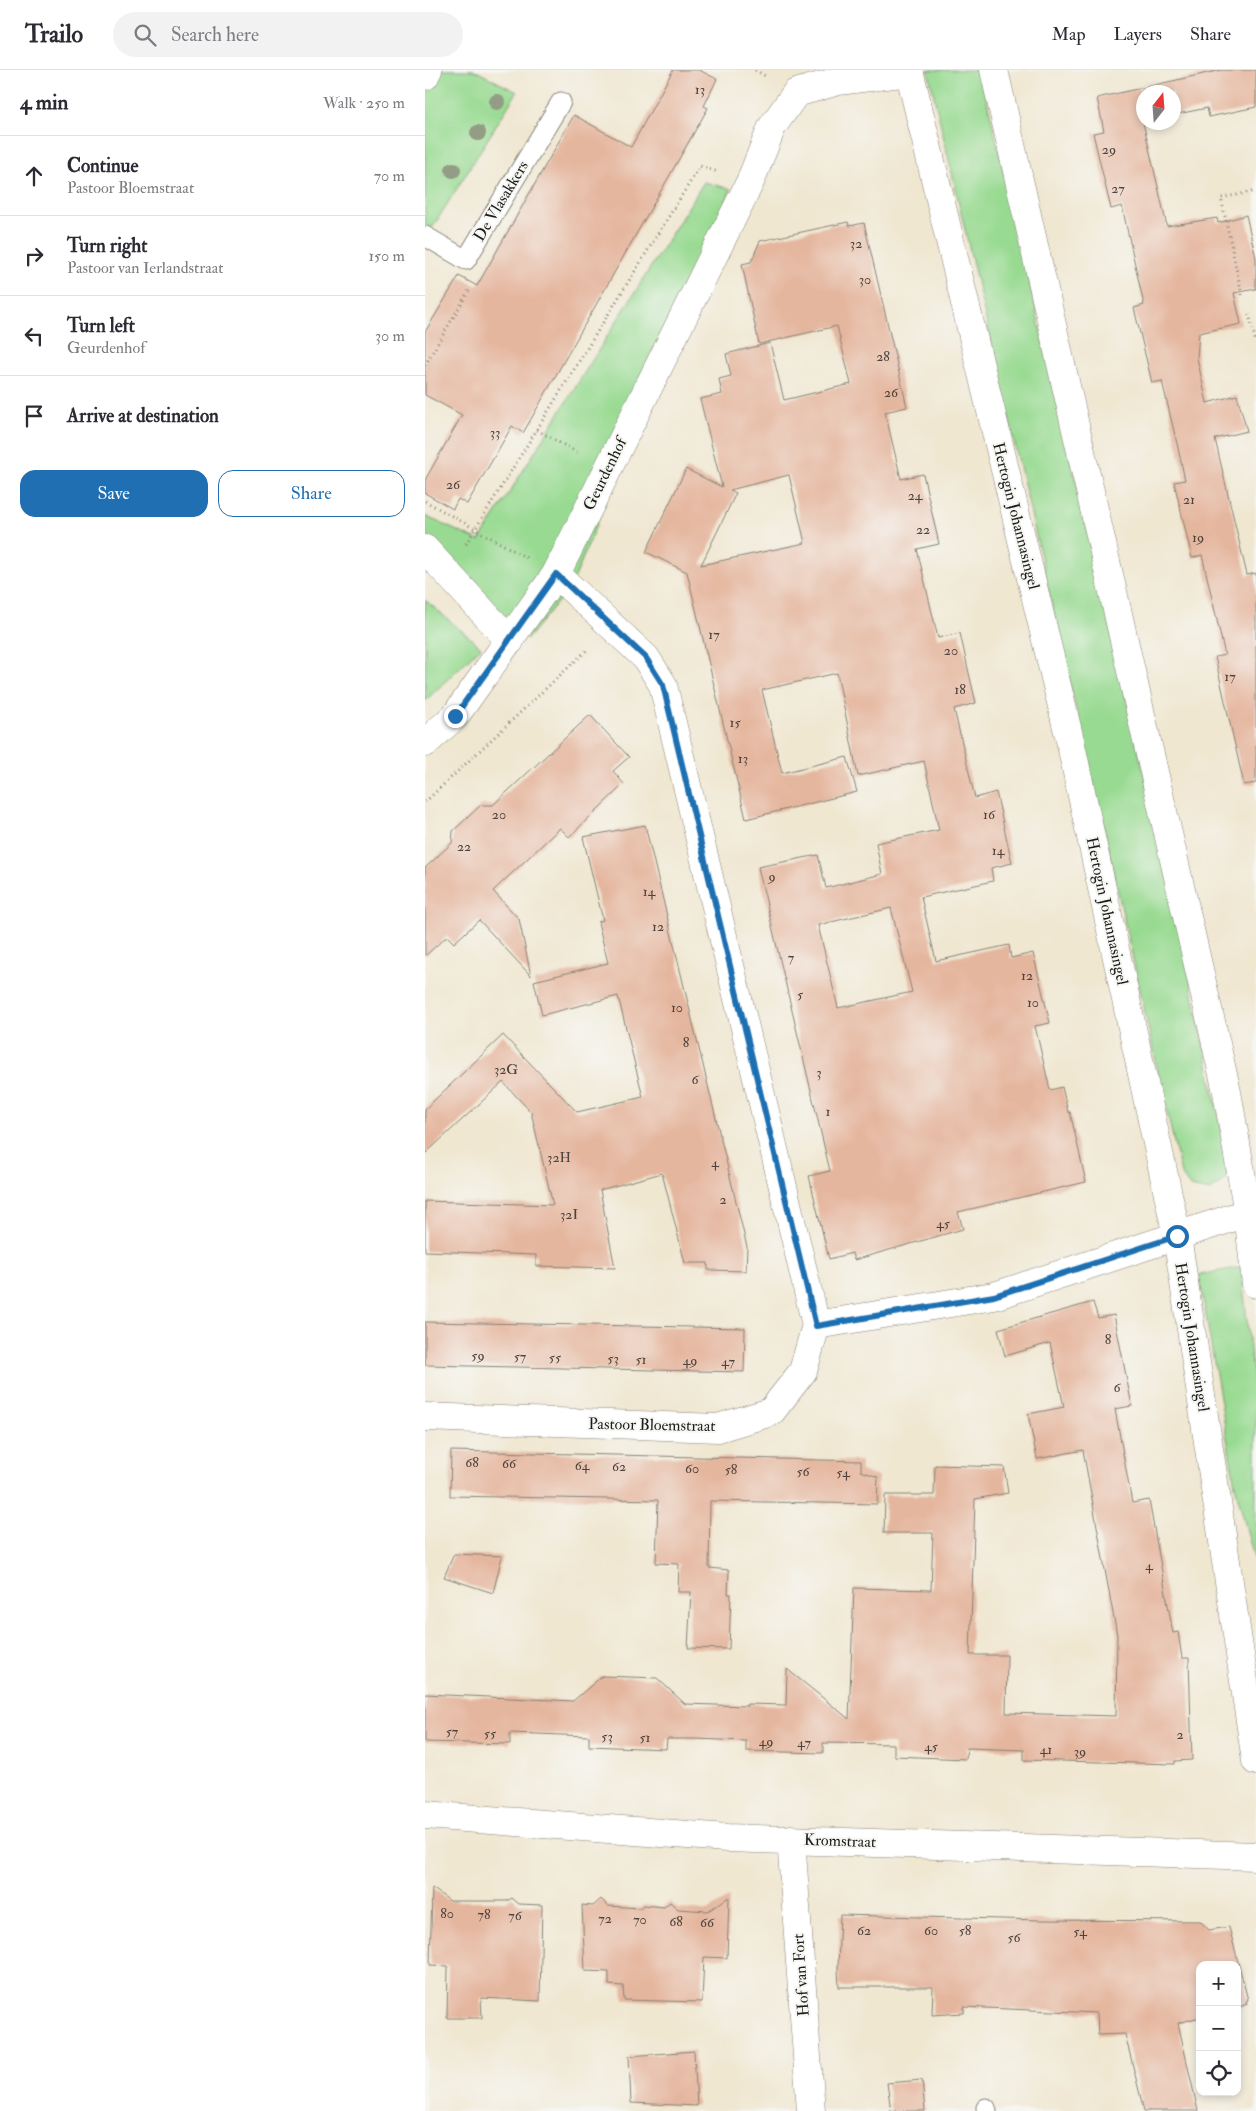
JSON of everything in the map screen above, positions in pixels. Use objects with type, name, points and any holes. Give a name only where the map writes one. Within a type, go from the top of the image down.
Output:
[{"type":"street","points":[[425,76],[428,70]]},
{"type":"street","points":[[994,70],[1227,1092],[1252,1212],[1256,1284]]},
{"type":"street","name":"Geurdenhof","points":[[425,743],[455,716],[556,574],[750,182],[772,127],[797,93],[838,81],[909,71]]},
{"type":"street","name":"Hertogin Johannasingel","points":[[909,71],[1070,740],[1177,1236],[1256,1761]]},
{"type":"street","points":[[425,549],[510,641]]},
{"type":"street","points":[[556,574],[646,658],[663,685],[816,1326],[994,1296],[1252,1212]]},
{"type":"street","name":"Pastoor Bloemstraat","points":[[425,1417],[718,1428],[771,1412],[803,1371],[816,1326]]},
{"type":"street","name":"Kromstraat","points":[[425,1815],[727,1838],[1256,1856]]},
{"type":"street","name":"Hof van Fort","points":[[791,1839],[811,2111]]},
{"type":"lane","name":"De Vlasakkers","points":[[425,236],[466,260],[561,102]]},
{"type":"path","points":[[448,573],[700,166],[750,182]]},
{"type":"path","points":[[1242,295],[1221,198],[1256,191]]},
{"type":"path","points":[[425,365],[481,268],[466,260]]},
{"type":"path","points":[[1249,314],[1256,343]]},
{"type":"path","points":[[537,430],[607,470]]},
{"type":"path","points":[[425,500],[556,574]]},
{"type":"path","points":[[425,802],[612,627]]},
{"type":"green space","points":[[435,70],[474,70],[517,92],[431,230],[431,228],[425,225],[425,89]]},
{"type":"green space","points":[[928,70],[980,70],[1173,898],[1229,1165],[1226,1179],[1211,1191],[1190,1187],[1181,1174],[1104,829]]},
{"type":"green space","points":[[704,182],[731,189],[572,585],[527,639],[425,536],[425,516],[479,541]]},
{"type":"green space","points":[[425,600],[481,647],[425,701]]},
{"type":"green space","points":[[1241,1267],[1256,1402],[1256,1574],[1254,1558],[1235,1485],[1199,1275]]},
{"type":"building","points":[[673,70],[699,70],[717,79],[704,106],[708,108],[523,433],[512,426],[467,504],[458,499],[453,509],[425,493],[425,480],[462,415],[425,395],[425,332],[459,276],[477,286],[574,115],[631,147]]},
{"type":"building","points":[[1221,70],[1256,70],[1256,107],[1209,117],[1207,108],[1181,113],[1181,85],[1155,85]]},
{"type":"building","points":[[1136,89],[1136,130],[1145,130],[1167,226],[1217,218],[1218,223],[1246,215],[1256,258],[1256,289],[1234,293],[1241,324],[1199,333],[1197,358],[1207,403],[1237,395],[1247,431],[1215,439],[1247,575],[1256,573],[1256,783],[1244,785],[1215,657],[1225,655],[1202,555],[1192,558],[1174,482],[1185,480],[1178,448],[1162,381],[1152,383],[1134,308],[1144,305],[1122,206],[1111,209],[1093,133],[1104,131],[1097,98]]},
{"type":"building","points":[[848,222],[849,226],[864,223],[907,407],[885,412],[901,479],[923,474],[939,544],[917,549],[938,638],[960,633],[976,703],[954,709],[975,798],[996,792],[1012,863],[991,868],[993,881],[921,897],[936,961],[1009,945],[1011,958],[1033,953],[1050,1023],[1035,1026],[1050,1090],[1062,1087],[1068,1112],[1070,1112],[1086,1182],[958,1212],[963,1229],[854,1260],[852,1253],[829,1259],[809,1176],[830,1171],[758,867],[818,855],[826,888],[882,874],[876,843],[939,830],[924,761],[858,776],[837,673],[762,690],[782,773],[847,757],[857,792],[746,819],[687,572],[646,552],[686,469],[722,487],[700,399],[722,394],[719,379],[731,376],[726,354],[770,343],[784,400],[851,384],[837,326],[759,344],[742,264],[751,262],[760,241]],"holes":[[[789,475],[805,543],[701,565],[736,493],[730,490]],[[891,908],[912,992],[838,1008],[818,925]]]},
{"type":"building","points":[[590,715],[629,757],[613,771],[624,784],[569,837],[560,828],[493,891],[519,919],[531,976],[479,920],[454,943],[447,936],[425,956],[425,868],[452,843],[453,831],[481,805],[493,805]]},
{"type":"building","points":[[645,825],[747,1247],[746,1271],[708,1270],[708,1263],[685,1263],[662,1173],[600,1190],[615,1268],[536,1266],[536,1255],[425,1251],[425,1201],[553,1205],[531,1112],[503,1082],[425,1154],[425,1109],[503,1035],[577,1112],[643,1097],[618,996],[542,1015],[534,981],[608,963],[598,922],[603,920],[583,837]]},
{"type":"building","points":[[1093,1302],[1098,1318],[1114,1315],[1132,1406],[1115,1409],[1132,1503],[1149,1500],[1173,1633],[1178,1632],[1182,1658],[1189,1658],[1192,1760],[1175,1761],[1175,1764],[1024,1760],[1024,1750],[967,1748],[966,1759],[894,1756],[894,1744],[823,1743],[823,1753],[746,1751],[746,1741],[695,1739],[667,1739],[666,1749],[589,1746],[589,1736],[510,1733],[510,1744],[425,1742],[425,1694],[573,1701],[602,1676],[657,1678],[685,1704],[786,1705],[787,1669],[849,1719],[854,1588],[931,1590],[933,1533],[884,1533],[885,1495],[934,1495],[935,1465],[1004,1467],[1008,1493],[975,1499],[970,1655],[1007,1655],[1006,1713],[1116,1716],[1117,1635],[1083,1450],[1037,1459],[1028,1414],[1064,1407],[1050,1343],[1005,1356],[998,1329]]},
{"type":"building","points":[[425,1322],[745,1328],[744,1372],[425,1365]]},
{"type":"building","points":[[451,1451],[861,1461],[861,1471],[878,1477],[877,1504],[710,1501],[709,1568],[729,1570],[728,1594],[731,1594],[729,1649],[688,1648],[691,1592],[678,1592],[679,1564],[656,1563],[658,1500],[450,1496]]},
{"type":"building","points":[[454,1554],[502,1556],[493,1593],[444,1577]]},
{"type":"building","points":[[432,1888],[450,1901],[507,1901],[512,1898],[519,1904],[542,1905],[540,2001],[481,1998],[482,2018],[447,2018],[448,1966],[430,1965]]},
{"type":"building","points":[[729,1897],[727,1958],[704,1957],[702,2002],[624,2000],[623,1986],[609,1985],[609,1972],[585,1971],[582,1905],[593,1906],[601,1899],[608,1906],[640,1908],[644,1905],[664,1907],[670,1902],[678,1909],[708,1911]]},
{"type":"building","points":[[840,1915],[1042,1920],[1200,1921],[1209,1930],[1229,1927],[1238,1961],[1196,1961],[1196,2018],[1178,2023],[1198,2111],[1144,2111],[1125,2034],[1098,2035],[1097,2013],[964,2007],[964,2013],[932,2015],[933,1987],[839,1987]]},
{"type":"building","points":[[1241,1973],[1248,2000],[1246,2001],[1247,2004],[1241,2006]]},
{"type":"building","points":[[694,2051],[697,2106],[631,2103],[629,2056]]},
{"type":"building","points":[[922,2080],[925,2111],[891,2111],[887,2083]]},
{"type":"route","points":[[455,716],[556,574],[646,658],[663,685],[816,1326],[994,1296],[1177,1236]]}]
